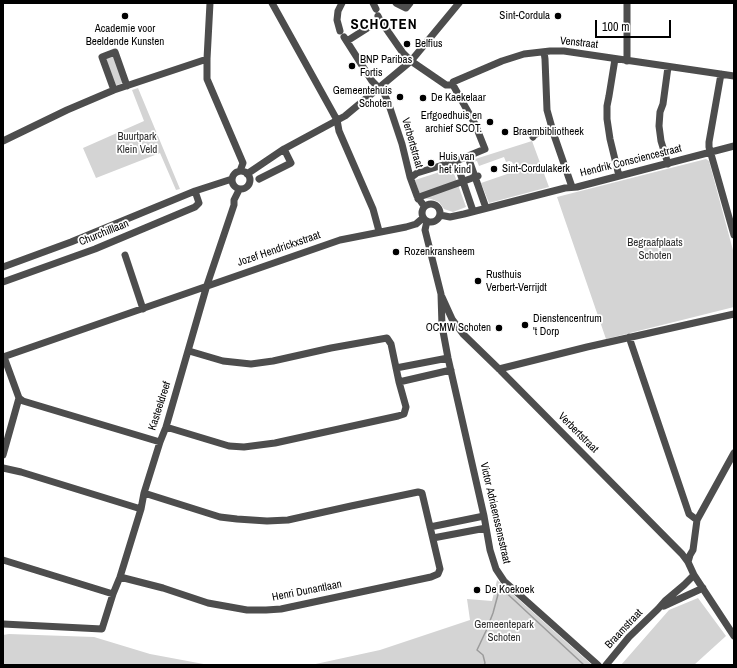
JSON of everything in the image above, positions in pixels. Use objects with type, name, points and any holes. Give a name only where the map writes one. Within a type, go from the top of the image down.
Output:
[{"type":"street","points":[[210,3],[207,79],[243,163],[244,173],[250,180],[246,188],[239,190],[232,185],[234,174],[244,173],[284,149],[345,116],[411,61],[459,3]]},
{"type":"street","points":[[272,3],[337,120],[340,131],[373,209],[379,231]]},
{"type":"street","points":[[342,3],[338,11],[337,20],[344,36],[377,12],[386,28],[411,61],[446,85],[453,86],[475,124],[486,149],[468,157],[417,173],[410,177]]},
{"type":"street","points":[[396,3],[406,8],[410,3]]},
{"type":"street","points":[[627,3],[627,61]]},
{"type":"street","name":"Verbertstraat","points":[[344,36],[372,80],[384,93],[402,144],[410,177],[418,199],[424,206]]},
{"type":"street","name":"Venstraat","points":[[453,86],[453,82],[502,61],[524,54],[564,51],[734,76]]},
{"type":"street","points":[[114,90],[102,57],[115,52],[127,86]]},
{"type":"street","points":[[544,52],[547,110],[572,187]]},
{"type":"street","points":[[3,141],[67,110],[114,90],[207,59]]},
{"type":"street","points":[[614,59],[607,106],[607,119],[619,176]]},
{"type":"street","points":[[668,67],[659,126],[661,141],[668,164]]},
{"type":"street","points":[[721,74],[709,142],[734,235]]},
{"type":"street","points":[[533,137],[542,131],[553,129]]},
{"type":"street","name":"Hendrik Consciencestraat","points":[[440,215],[450,217],[577,187],[734,146]]},
{"type":"street","points":[[259,178],[291,163],[284,149]]},
{"type":"street","points":[[468,157],[477,176],[486,208]]},
{"type":"street","points":[[456,161],[473,211]]},
{"type":"street","points":[[418,199],[422,196],[477,176]]},
{"type":"street","name":"Churchilllaan","points":[[4,265],[71,242],[195,191],[232,179]]},
{"type":"street","name":"Kasteeldreef","points":[[3,624],[102,629],[141,509],[144,493],[166,427],[207,285],[234,205],[234,200],[239,190]]},
{"type":"street","name":"Churchilllaan","points":[[3,282],[95,250],[195,208],[199,203],[195,191]]},
{"type":"street","name":"Verbertstraat","points":[[440,215],[439,209],[435,205],[429,204],[424,206],[421,212],[425,220],[425,230],[441,294],[452,319],[463,334],[499,368],[676,548],[688,562],[694,574],[734,636]]},
{"type":"street","points":[[425,220],[433,222],[436,221],[440,215]]},
{"type":"street","name":"Jozef Hendrickxstraat","points":[[3,357],[340,240],[379,231],[406,227],[425,220]]},
{"type":"street","points":[[124,255],[143,309]]},
{"type":"street","name":"Verbertstraat","points":[[441,294],[442,326]]},
{"type":"street","points":[[499,368],[734,314]]},
{"type":"street","points":[[442,326],[452,319]]},
{"type":"street","name":"Victor Adriaenssensstraat","points":[[442,326],[484,516],[490,550],[496,569],[504,581],[598,665]]},
{"type":"street","points":[[166,427],[229,446],[244,447],[275,443],[398,416],[404,414],[406,407],[391,344],[387,338],[251,364],[223,361],[189,351]]},
{"type":"street","points":[[629,338],[689,514],[696,520]]},
{"type":"street","points":[[3,357],[19,398],[23,401],[160,442]]},
{"type":"street","points":[[396,368],[448,358]]},
{"type":"street","points":[[399,382],[451,370]]},
{"type":"street","points":[[3,456],[19,398]]},
{"type":"street","points":[[688,562],[693,550],[696,520],[734,453]]},
{"type":"street","points":[[3,468],[21,472],[141,509]]},
{"type":"street","name":"Henri Dunantlaan","points":[[120,577],[163,588],[208,603],[247,610],[281,609],[432,577],[438,574],[440,569],[422,493],[418,492],[288,520],[267,521],[220,517],[144,493]]},
{"type":"street","points":[[430,526],[484,516]]},
{"type":"street","points":[[433,538],[486,528]]},
{"type":"street","points":[[3,560],[113,594]]},
{"type":"street","name":"Braamstraat","points":[[674,598],[694,574]]},
{"type":"street","name":"Braamstraat","points":[[606,665],[630,637],[665,602],[703,588]]},
{"type":"green space","points":[[113,55],[123,83],[114,86],[104,58]]},
{"type":"green space","name":"Buurtpark Klein Veld","points":[[138,88],[180,189],[176,190],[160,153],[96,178],[83,148],[144,121],[132,90]]},
{"type":"green space","points":[[532,141],[549,187],[489,203],[481,183],[510,173],[509,168],[512,167],[513,164],[509,161],[506,162],[504,157],[479,166],[477,161],[472,162],[472,160]]},
{"type":"green space","name":"Begraafplaats Schoten","points":[[706,159],[709,161],[734,254],[734,307],[606,339],[557,197]]},
{"type":"green space","points":[[452,168],[466,207],[453,212],[444,209],[439,202],[421,198],[415,180]]},
{"type":"green space","name":"Gemeentepark Schoten","points":[[497,580],[592,665],[311,665],[380,650],[470,620],[467,599],[492,601]]},
{"type":"green space","points":[[698,598],[726,636],[694,665],[621,665],[669,610]]},
{"type":"green space","points":[[3,635],[94,637],[150,654],[209,665],[3,665]]},
{"type":"waterway","points":[[484,665],[483,655],[477,650],[493,613],[500,587],[584,665]]},
{"type":"place","name":"Academie voor Beeldende Kunsten","points":[[125,16]]},
{"type":"place","name":"Sint-Cordula","points":[[558,16]]},
{"type":"place","name":"Belfius","points":[[407,44]]},
{"type":"place","name":"BNP Paribas Fortis","points":[[352,66]]},
{"type":"place","name":"Gemeentehuis Schoten","points":[[400,97]]},
{"type":"place","name":"De Kaekelaar","points":[[423,98]]},
{"type":"place","name":"Erfgoedhuis en archief SCOT.","points":[[490,122]]},
{"type":"place","name":"Braembibliotheek","points":[[505,132]]},
{"type":"place","name":"Huis van het kind","points":[[431,163]]},
{"type":"place","name":"Sint-Cordulakerk","points":[[494,169]]},
{"type":"place","name":"Rozenkransheem","points":[[396,252]]},
{"type":"place","name":"Rusthuis Verbert-Verrijdt","points":[[478,281]]},
{"type":"place","name":"Dienstencentrum 't Dorp","points":[[525,325]]},
{"type":"place","name":"OCMW Schoten","points":[[499,328]]},
{"type":"place","name":"De Koekoek","points":[[477,590]]},
{"type":"district","name":"SCHOTEN","points":[[384,25]]}]
